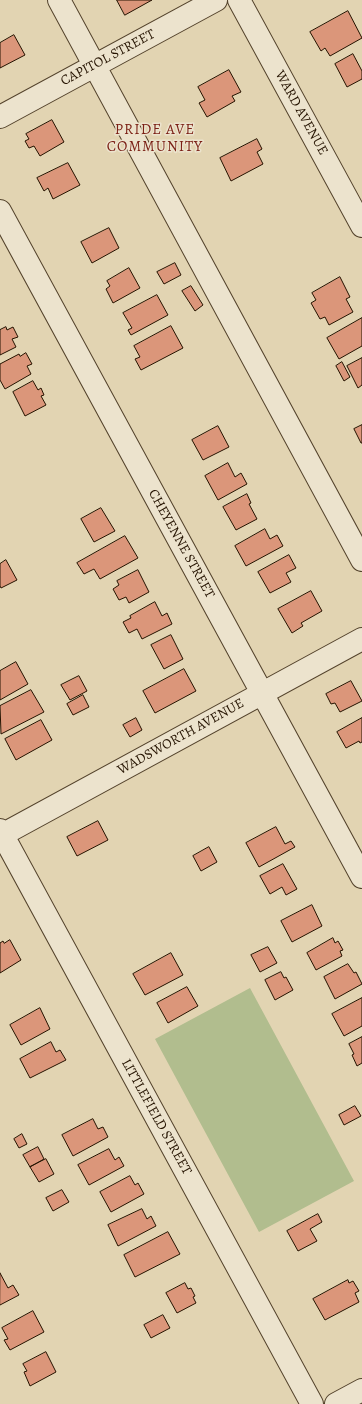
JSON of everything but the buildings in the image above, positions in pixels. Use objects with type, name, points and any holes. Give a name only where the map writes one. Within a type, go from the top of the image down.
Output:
[{"type":"street","points":[[59,0],[362,560]]},
{"type":"street","name":"CAPITOL STREET","points":[[0,117],[216,0]]},
{"type":"street","name":"WARD AVENUE","points":[[239,0],[362,226]]},
{"type":"street","name":"CHEYENNE STREET","points":[[0,211],[362,877]]},
{"type":"street","name":"WADSWORTH AVENUE","points":[[1,834],[362,639]]},
{"type":"street","name":"LITTLEFIELD STREET","points":[[1,834],[312,1404]]},
{"type":"street","points":[[336,1404],[362,1390]]},
{"type":"green space","points":[[250,988],[354,1181],[259,1232],[155,1039]]},
{"type":"district","name":"PRIDE AVE COMMUNITY","points":[[155,138]]}]
